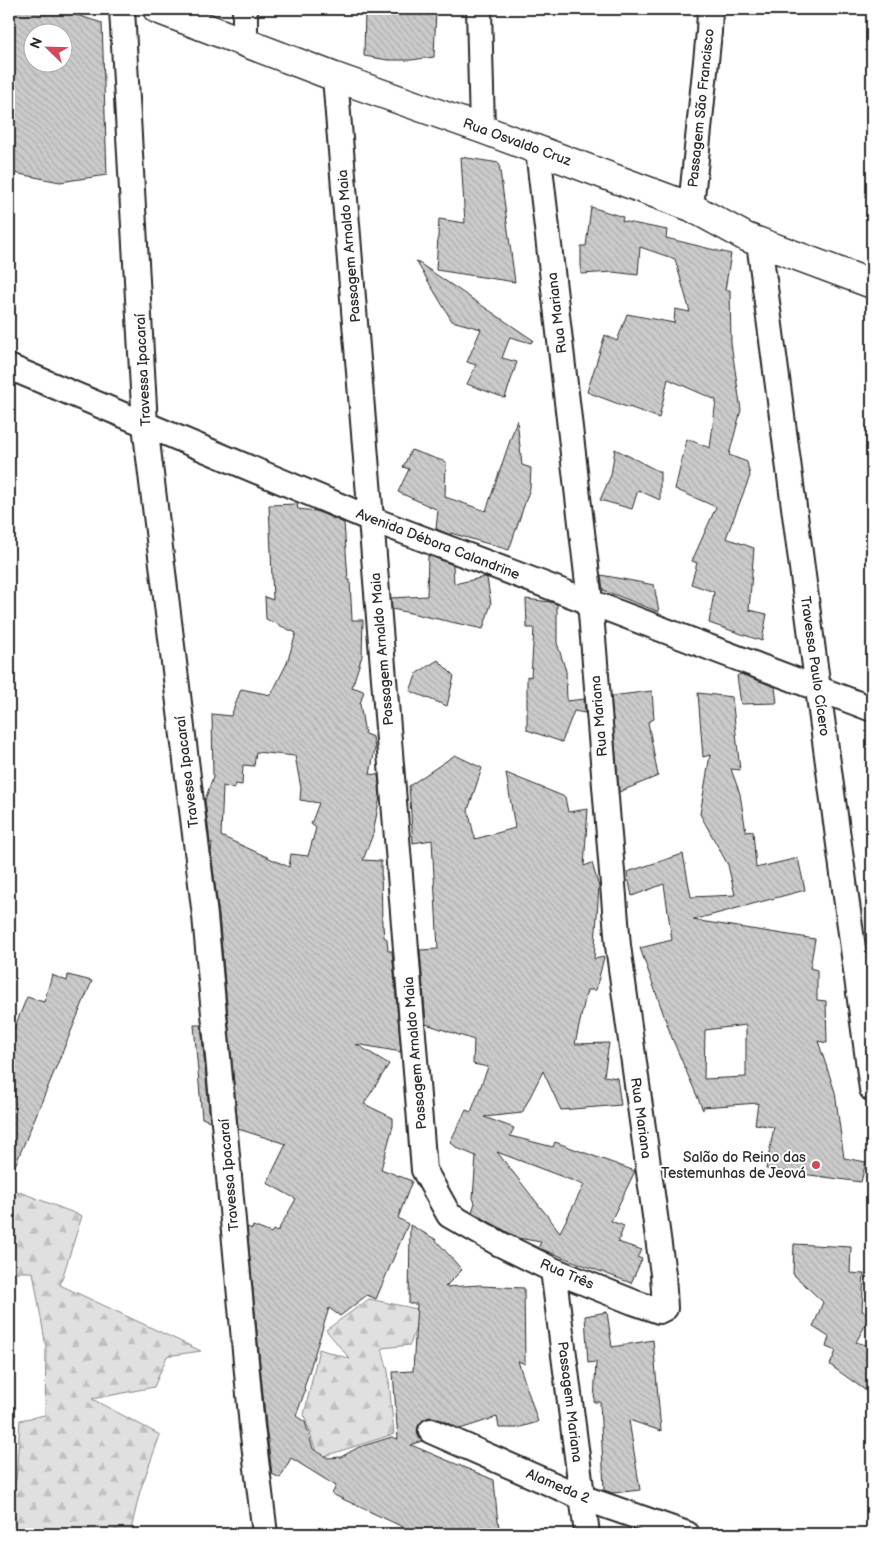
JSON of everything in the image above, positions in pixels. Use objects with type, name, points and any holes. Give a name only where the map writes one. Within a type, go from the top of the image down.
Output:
[{"type":"street","name":"Travessa Ipacaraí","points":[[122,9],[145,425],[205,916],[252,1427],[265,1534]]},
{"type":"street","name":"Rua Osvaldo Cruz","points":[[157,9],[335,78],[482,129],[692,207],[746,237],[872,284]]},
{"type":"street","points":[[245,9],[245,42]]},
{"type":"street","points":[[479,9],[482,129]]},
{"type":"street","name":"Passagem São Francisco","points":[[692,207],[710,32],[710,9]]},
{"type":"street","name":"Passagem Arnaldo Maia","points":[[335,78],[424,1170],[449,1215]]},
{"type":"street","name":"Rua Mariana","points":[[538,150],[590,602],[618,946],[663,1281]]},
{"type":"street","name":"Travessa Paulo Cícero","points":[[759,242],[872,1089]]},
{"type":"street","name":"Avenida Débora Calandrine","points":[[9,367],[371,519],[872,709]]},
{"type":"street","name":"Rua Três","points":[[449,1215],[500,1244],[553,1270],[659,1311],[665,1308],[663,1281]]},
{"type":"street","name":"Passagem Mariana","points":[[553,1270],[587,1534]]},
{"type":"street","name":"Alameda 2","points":[[431,1431],[582,1497],[687,1534]]},
{"type":"green space","points":[[9,1180],[12,1189],[82,1216],[60,1285],[201,1351],[167,1356],[154,1387],[92,1399],[160,1435],[140,1491],[130,1534],[9,1534],[9,1480],[16,1480],[20,1420],[45,1415],[46,1347],[33,1272],[9,1272]]},
{"type":"green space","points":[[369,1299],[422,1310],[410,1345],[382,1348],[388,1371],[394,1434],[318,1458],[304,1415],[319,1349],[350,1359],[326,1330]]},
{"type":"building","points":[[9,9],[58,9],[102,23],[107,175],[60,182],[9,172]]},
{"type":"building","points":[[365,9],[436,9],[434,57],[388,60],[364,56]]},
{"type":"building","points":[[461,157],[499,163],[515,282],[436,270],[439,219],[465,223]]},
{"type":"building","points":[[591,207],[623,217],[622,221],[667,230],[666,238],[731,254],[725,290],[730,290],[731,343],[741,410],[729,455],[747,462],[750,476],[726,538],[754,548],[749,610],[767,614],[762,641],[709,623],[714,592],[691,584],[697,563],[692,561],[716,507],[675,489],[687,439],[710,448],[716,400],[668,379],[659,418],[587,392],[605,335],[617,341],[627,314],[674,323],[675,309],[690,312],[675,259],[640,247],[638,275],[613,272],[581,274],[581,246],[586,246]]},
{"type":"building","points":[[416,261],[533,340],[531,343],[510,337],[502,358],[517,362],[505,398],[467,384],[476,365],[467,362],[481,329],[452,321]]},
{"type":"building","points":[[517,420],[522,465],[531,468],[530,488],[509,550],[451,533],[451,535],[436,529],[438,510],[398,492],[409,469],[403,467],[411,450],[446,462],[445,497],[486,511]]},
{"type":"building","points":[[615,449],[660,472],[660,500],[638,490],[632,509],[600,500],[611,475]]},
{"type":"building","points":[[297,504],[298,509],[316,511],[344,523],[352,620],[363,620],[362,656],[352,687],[364,691],[360,704],[365,734],[373,737],[375,749],[370,774],[378,775],[380,796],[373,834],[363,860],[381,861],[382,926],[384,937],[387,939],[388,951],[392,951],[401,1052],[356,1044],[389,1064],[364,1104],[393,1118],[393,1126],[381,1169],[412,1181],[398,1218],[408,1224],[376,1299],[367,1295],[340,1316],[329,1308],[296,1416],[305,1422],[313,1449],[328,1458],[341,1457],[359,1447],[392,1437],[398,1439],[393,1372],[413,1371],[417,1304],[409,1304],[410,1225],[435,1239],[462,1270],[445,1287],[481,1285],[524,1288],[525,1364],[518,1361],[538,1422],[517,1428],[499,1428],[497,1417],[460,1429],[437,1418],[429,1417],[418,1426],[417,1433],[422,1441],[411,1445],[494,1480],[500,1534],[418,1534],[332,1494],[336,1486],[291,1458],[280,1478],[272,1474],[247,1227],[252,1229],[253,1226],[271,1233],[273,1230],[277,1232],[296,1199],[267,1183],[286,1144],[238,1129],[219,915],[211,852],[212,843],[210,843],[205,800],[213,777],[212,714],[231,716],[241,689],[271,695],[287,663],[296,633],[266,619],[265,597],[273,600],[269,505]],"holes":[[[256,752],[295,756],[301,788],[300,800],[319,803],[311,824],[316,828],[308,856],[291,854],[289,867],[221,836],[223,786],[234,789],[236,784],[242,785],[243,765],[254,766]]]},
{"type":"building","points":[[428,555],[453,565],[454,584],[487,578],[491,604],[483,629],[392,609],[391,598],[427,596]]},
{"type":"building","points":[[601,575],[654,585],[659,612],[603,590]]},
{"type":"building","points":[[526,599],[557,604],[557,643],[566,671],[567,701],[584,699],[585,713],[574,711],[562,742],[527,730],[527,676],[531,677],[534,628],[527,628]]},
{"type":"building","points":[[438,660],[454,676],[447,706],[410,691],[417,673]]},
{"type":"building","points":[[741,674],[775,687],[777,703],[741,704],[737,676]]},
{"type":"building","points":[[652,691],[654,719],[648,722],[658,776],[619,792],[611,696]]},
{"type":"building","points":[[698,693],[732,697],[740,770],[731,769],[740,794],[746,832],[753,831],[756,868],[798,858],[805,890],[693,920],[815,939],[810,968],[817,970],[817,1000],[826,1001],[827,1043],[818,1041],[835,1092],[844,1158],[866,1162],[861,1182],[766,1169],[774,1127],[755,1124],[758,1103],[703,1107],[703,1110],[672,1038],[640,948],[672,940],[664,884],[632,896],[627,872],[683,854],[691,897],[735,895],[728,865],[700,814],[710,755],[703,757]],"holes":[[[746,1025],[746,1077],[704,1079],[705,1030]]]},
{"type":"building","points":[[455,755],[482,768],[468,810],[475,839],[515,828],[506,773],[565,797],[568,812],[588,809],[584,866],[592,863],[599,887],[594,959],[604,957],[596,990],[587,990],[575,1044],[609,1043],[604,1076],[617,1078],[621,1105],[561,1110],[543,1071],[522,1113],[484,1117],[514,1128],[510,1136],[553,1147],[555,1142],[635,1171],[611,1221],[624,1226],[618,1242],[642,1250],[637,1257],[642,1259],[631,1283],[538,1248],[541,1242],[518,1238],[472,1212],[475,1203],[473,1198],[476,1156],[457,1148],[450,1142],[466,1110],[471,1112],[488,1067],[473,1064],[474,1040],[426,1024],[420,950],[438,949],[432,840],[413,843],[409,786]],"holes":[[[497,1152],[584,1185],[560,1232]]]},
{"type":"building","points":[[52,975],[67,981],[68,975],[92,981],[9,1180],[9,1041],[27,997],[44,1002]]},
{"type":"building","points":[[194,1025],[201,1025],[210,1121],[202,1118]]},
{"type":"building","points":[[794,1244],[851,1247],[850,1273],[864,1274],[862,1311],[872,1313],[856,1342],[872,1347],[872,1395],[830,1365],[836,1351],[826,1347],[829,1337],[813,1327],[823,1302],[793,1274]]},
{"type":"building","points":[[607,1312],[612,1347],[653,1340],[661,1431],[629,1420],[640,1490],[613,1493],[604,1490],[600,1402],[594,1402],[596,1362],[588,1363],[585,1316]]},
{"type":"place","name":"Salão do Reino das Testemunhas de Jeová","points":[[816,1165]]}]
